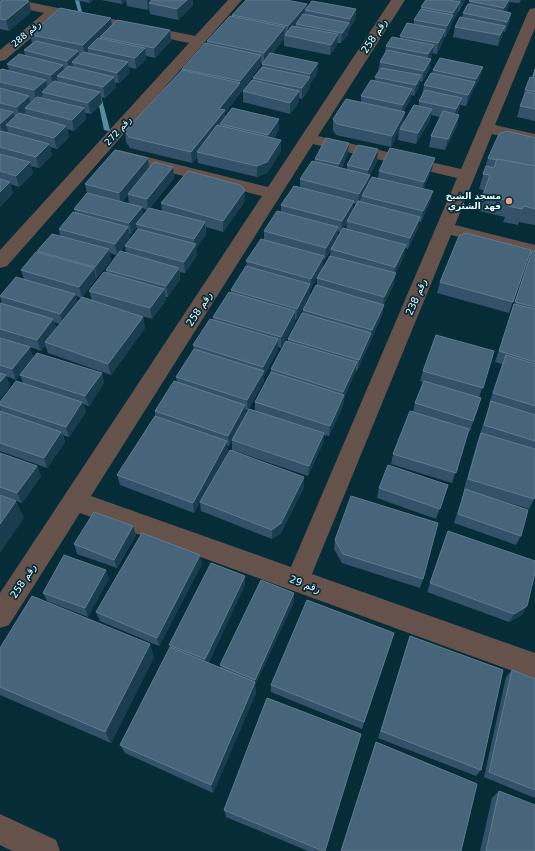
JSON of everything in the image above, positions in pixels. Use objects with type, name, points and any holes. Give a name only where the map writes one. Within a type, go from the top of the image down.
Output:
[{"type":"street","points":[[0,0],[198,41]]},
{"type":"street","name":"رقم 272","points":[[0,262],[235,0]]},
{"type":"street","name":"رقم 258","points":[[0,616],[76,501],[398,0]]},
{"type":"street","name":"رقم 288","points":[[0,57],[53,12]]},
{"type":"street","name":"رقم 238","points":[[297,581],[486,128],[528,49],[535,12]]},
{"type":"street","points":[[486,128],[535,139]]},
{"type":"street","points":[[309,138],[467,175]]},
{"type":"street","points":[[100,151],[273,194]]},
{"type":"street","points":[[445,228],[535,251]]},
{"type":"street","name":"رقم 29","points":[[76,501],[535,666]]},
{"type":"street","points":[[0,829],[45,851]]},
{"type":"building","points":[[3,0],[29,1],[6,20],[0,19],[0,2]]},
{"type":"building","points":[[152,0],[187,0],[177,9],[149,3]]},
{"type":"building","points":[[246,0],[286,0],[307,4],[288,26],[232,15]]},
{"type":"building","points":[[426,0],[448,0],[460,2],[453,13],[421,7]]},
{"type":"building","points":[[509,0],[504,8],[469,1]]},
{"type":"building","points":[[312,1],[356,9],[350,19],[305,10]]},
{"type":"building","points":[[468,4],[511,13],[507,22],[463,13]]},
{"type":"building","points":[[60,8],[111,18],[83,45],[30,35]]},
{"type":"building","points":[[421,9],[453,15],[447,26],[414,20]]},
{"type":"building","points":[[303,14],[349,23],[342,33],[296,24]]},
{"type":"building","points":[[230,16],[285,27],[264,53],[207,41]]},
{"type":"building","points":[[460,17],[505,26],[500,35],[455,27]]},
{"type":"building","points":[[117,20],[170,30],[154,48],[100,37]]},
{"type":"building","points":[[407,23],[445,30],[438,43],[400,36]]},
{"type":"building","points":[[292,26],[338,34],[331,45],[285,35]]},
{"type":"building","points":[[392,37],[434,45],[428,54],[386,46]]},
{"type":"building","points":[[98,38],[145,48],[135,58],[88,48]]},
{"type":"building","points":[[36,41],[78,51],[67,61],[24,50]]},
{"type":"building","points":[[205,43],[261,55],[240,81],[182,69]]},
{"type":"building","points":[[387,50],[431,59],[424,71],[380,62]]},
{"type":"building","points":[[83,52],[128,62],[117,73],[72,62]]},
{"type":"building","points":[[270,53],[318,63],[310,74],[262,64]]},
{"type":"building","points":[[19,54],[63,65],[51,75],[7,64]]},
{"type":"building","points":[[440,58],[483,67],[476,79],[433,70]]},
{"type":"building","points":[[69,66],[114,77],[103,87],[57,76]]},
{"type":"building","points":[[262,67],[310,77],[302,88],[253,78]]},
{"type":"building","points":[[381,68],[421,75],[416,85],[375,77]]},
{"type":"building","points":[[2,69],[46,80],[34,90],[0,82],[0,70]]},
{"type":"building","points":[[182,70],[240,83],[219,109],[225,110],[191,152],[129,137],[125,131]]},
{"type":"building","points":[[431,73],[475,82],[468,95],[424,85]]},
{"type":"building","points":[[530,77],[535,78],[535,92],[525,90]]},
{"type":"building","points":[[252,80],[299,91],[290,103],[243,91]]},
{"type":"building","points":[[371,80],[412,89],[403,105],[361,96]]},
{"type":"building","points":[[54,81],[100,92],[88,103],[42,92]]},
{"type":"building","points":[[0,88],[29,96],[17,107],[0,103]]},
{"type":"building","points":[[425,90],[462,98],[456,109],[419,101]]},
{"type":"building","points":[[526,92],[535,94],[535,109],[520,106]]},
{"type":"building","points":[[37,97],[84,108],[72,120],[25,108]]},
{"type":"building","points":[[346,99],[405,112],[392,136],[337,124],[333,119]]},
{"type":"building","points":[[414,105],[432,109],[418,133],[400,129]]},
{"type":"building","points":[[232,108],[279,119],[268,135],[220,124]]},
{"type":"building","points":[[0,109],[13,112],[0,124]]},
{"type":"building","points":[[443,111],[459,115],[448,139],[431,136]]},
{"type":"building","points":[[19,113],[66,126],[54,138],[6,125]]},
{"type":"building","points":[[217,125],[281,140],[267,162],[257,166],[197,152]]},
{"type":"building","points":[[1,131],[49,144],[36,157],[0,147]]},
{"type":"building","points":[[507,131],[535,138],[535,166],[488,158],[499,134]]},
{"type":"building","points":[[326,138],[349,143],[339,164],[315,159]]},
{"type":"building","points":[[358,145],[378,149],[368,170],[347,165]]},
{"type":"building","points":[[390,148],[435,158],[424,182],[379,171]]},
{"type":"building","points":[[115,150],[148,158],[119,193],[85,184]]},
{"type":"building","points":[[0,154],[30,162],[16,176],[0,171]]},
{"type":"building","points":[[497,159],[535,166],[535,209],[524,206],[522,209],[508,206],[509,201],[483,195],[490,175],[483,174],[486,166],[494,168]]},
{"type":"building","points":[[312,161],[370,175],[359,194],[300,179]]},
{"type":"building","points":[[154,162],[173,167],[147,199],[128,194]]},
{"type":"building","points":[[188,171],[240,185],[245,190],[223,221],[161,203]]},
{"type":"building","points":[[372,177],[433,191],[423,211],[362,196]]},
{"type":"building","points":[[0,179],[10,182],[0,192]]},
{"type":"building","points":[[294,186],[354,201],[342,221],[281,205]]},
{"type":"building","points":[[87,193],[142,207],[129,223],[74,209]]},
{"type":"building","points":[[358,201],[420,217],[410,238],[347,221]]},
{"type":"building","points":[[149,208],[205,222],[194,239],[136,224]]},
{"type":"building","points":[[277,211],[338,227],[326,248],[264,231]]},
{"type":"building","points":[[73,212],[128,227],[115,244],[59,229]]},
{"type":"building","points":[[343,228],[406,245],[395,267],[331,249]]},
{"type":"building","points":[[138,229],[196,244],[184,262],[125,246]]},
{"type":"building","points":[[466,233],[531,250],[513,302],[440,282],[459,236]]},
{"type":"building","points":[[52,234],[109,249],[95,267],[37,251]]},
{"type":"building","points":[[261,239],[324,256],[311,279],[246,261]]},
{"type":"building","points":[[120,251],[179,268],[166,286],[106,270]]},
{"type":"building","points":[[532,251],[535,251],[535,307],[515,302]]},
{"type":"building","points":[[36,252],[94,268],[79,287],[21,270]]},
{"type":"building","points":[[330,256],[396,273],[384,297],[317,278]]},
{"type":"building","points":[[246,266],[310,284],[297,309],[231,290]]},
{"type":"building","points":[[104,272],[164,289],[150,308],[89,291]]},
{"type":"building","points":[[16,277],[75,294],[60,314],[0,296]]},
{"type":"building","points":[[316,285],[384,305],[372,330],[303,310]]},
{"type":"building","points":[[229,292],[295,311],[281,337],[213,317]]},
{"type":"building","points":[[82,297],[143,317],[108,364],[45,342]]},
{"type":"building","points":[[0,303],[53,319],[37,340],[0,329]]},
{"type":"building","points":[[514,304],[535,309],[535,362],[499,351]]},
{"type":"building","points":[[302,313],[371,333],[359,360],[288,339]]},
{"type":"building","points":[[210,319],[278,339],[263,367],[193,345]]},
{"type":"building","points":[[436,335],[494,351],[483,388],[423,371]]},
{"type":"building","points":[[0,338],[30,347],[12,369],[0,365]]},
{"type":"building","points":[[286,341],[357,362],[343,392],[271,369]]},
{"type":"building","points":[[194,349],[264,371],[247,400],[176,377]]},
{"type":"building","points":[[37,353],[102,373],[85,396],[20,375]]},
{"type":"building","points":[[506,355],[535,364],[535,406],[493,393]]},
{"type":"building","points":[[271,372],[344,395],[330,426],[255,402]]},
{"type":"building","points":[[0,373],[6,375],[0,382]]},
{"type":"building","points":[[16,381],[82,402],[66,427],[0,405],[0,402]]},
{"type":"building","points":[[174,381],[245,405],[228,436],[155,411]]},
{"type":"building","points":[[424,381],[481,398],[473,421],[415,403]]},
{"type":"building","points":[[491,401],[535,415],[535,441],[484,425]]},
{"type":"building","points":[[249,409],[324,433],[309,466],[232,440]]},
{"type":"building","points":[[0,411],[61,432],[44,458],[0,443]]},
{"type":"building","points":[[410,411],[469,429],[456,473],[393,454]]},
{"type":"building","points":[[155,416],[227,441],[193,503],[117,475]]},
{"type":"building","points":[[481,433],[535,449],[534,499],[468,479]]},
{"type":"building","points":[[230,450],[304,477],[281,523],[272,530],[200,502]]},
{"type":"building","points":[[0,453],[37,466],[17,493],[0,487]]},
{"type":"building","points":[[388,465],[448,485],[440,509],[379,488]]},
{"type":"building","points":[[465,489],[528,510],[521,536],[458,514]]},
{"type":"building","points":[[0,495],[16,501],[0,524]]},
{"type":"building","points":[[351,496],[438,523],[423,579],[343,554],[335,540]]},
{"type":"building","points":[[94,512],[133,526],[114,560],[74,544]]},
{"type":"building","points":[[448,531],[535,561],[535,573],[527,606],[514,614],[430,583]]},
{"type":"building","points":[[142,533],[200,555],[157,638],[96,612]]},
{"type":"building","points":[[64,555],[106,570],[85,608],[43,593]]},
{"type":"building","points":[[211,563],[245,576],[205,659],[169,645]]},
{"type":"building","points":[[261,580],[294,593],[255,680],[220,665]]},
{"type":"building","points":[[32,596],[150,644],[105,732],[0,687],[0,648]]},
{"type":"building","points":[[307,600],[394,633],[364,722],[271,685]]},
{"type":"building","points":[[410,636],[503,670],[481,770],[381,731]]},
{"type":"building","points":[[170,647],[255,682],[211,785],[120,745]]},
{"type":"building","points":[[512,670],[535,679],[535,790],[489,772]]},
{"type":"building","points":[[267,698],[361,734],[325,851],[224,810]]},
{"type":"building","points":[[376,742],[477,784],[461,851],[341,851]]},
{"type":"building","points":[[499,791],[535,805],[535,851],[486,851]]},
{"type":"waterway","points":[[77,0],[80,11]]},
{"type":"waterway","points":[[99,96],[107,130]]},
{"type":"place","name":"مسجد الشيخ فهد الشثري","points":[[509,201]]}]
